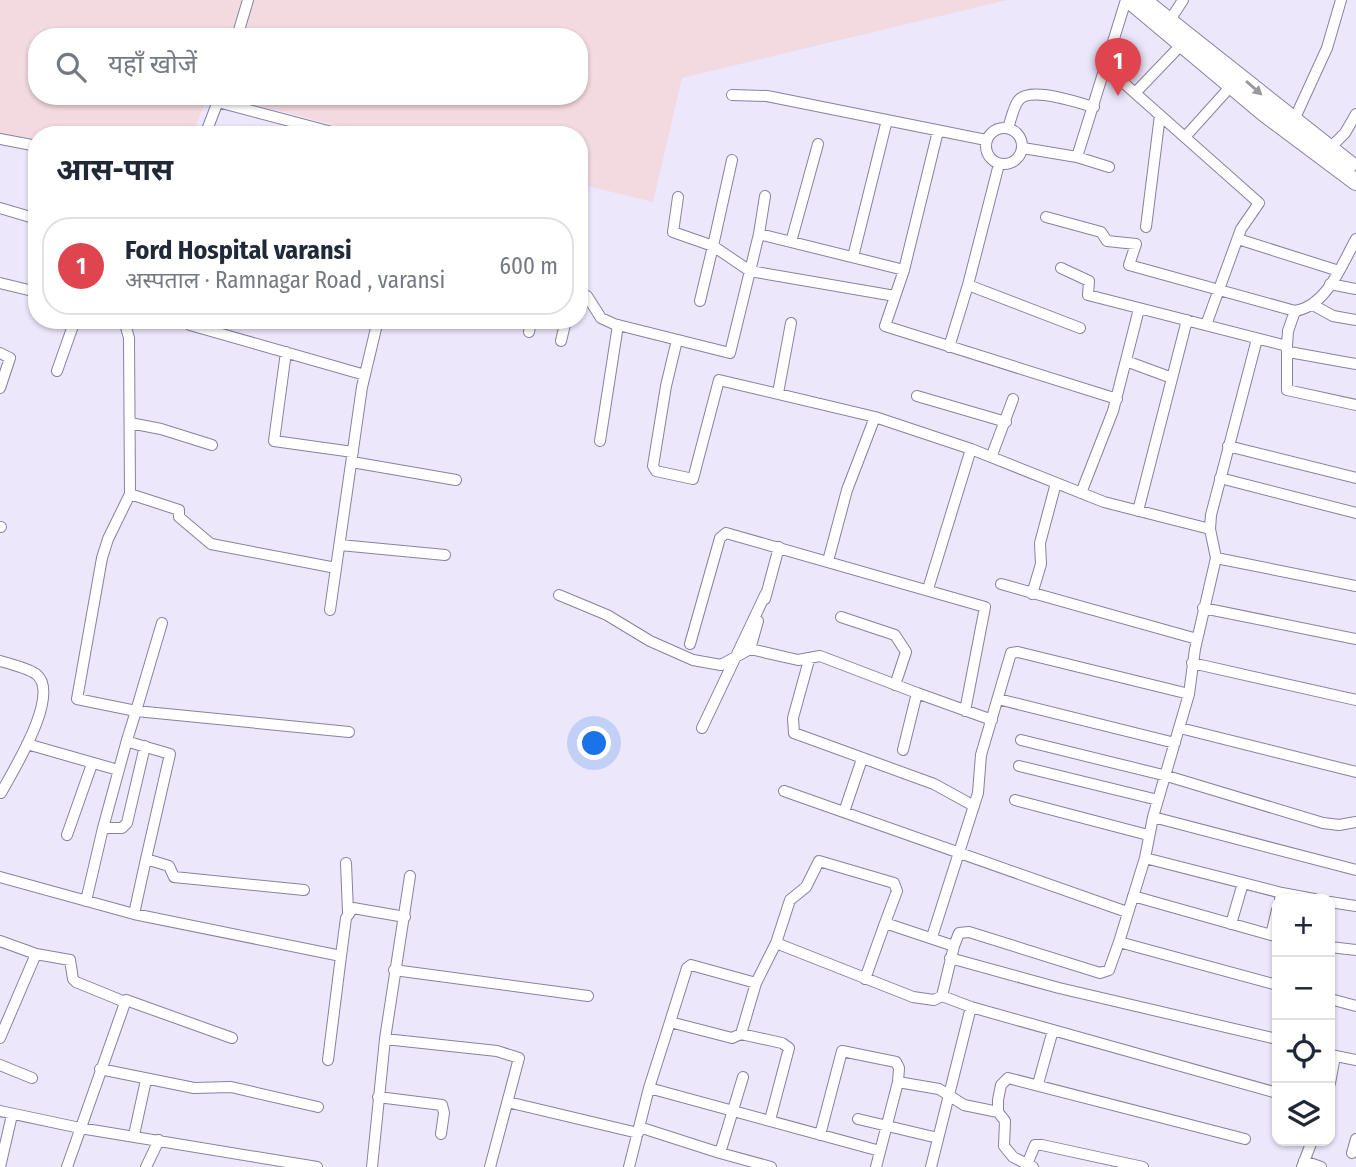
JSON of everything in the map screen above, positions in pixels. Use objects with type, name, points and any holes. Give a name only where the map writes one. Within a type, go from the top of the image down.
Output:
[{"type":"main road","points":[[1128,0],[1231,86],[1356,182]]},
{"type":"main road","points":[[1143,0],[1356,168]]},
{"type":"street","points":[[240,28],[248,0]]},
{"type":"street","points":[[1077,157],[1128,0]]},
{"type":"street","points":[[1170,20],[1183,0]]},
{"type":"street","points":[[1294,120],[1327,48],[1341,0]]},
{"type":"street","points":[[1135,93],[1182,44]]},
{"type":"street","points":[[1106,67],[1259,203],[1238,239],[1206,325]]},
{"type":"street","points":[[1185,137],[1231,86]]},
{"type":"street","points":[[1008,128],[1018,100],[1026,94],[1047,95],[1094,107]]},
{"type":"street","points":[[732,95],[767,96],[986,140]]},
{"type":"street","points":[[208,126],[217,105]]},
{"type":"street","points":[[238,105],[303,126]]},
{"type":"street","points":[[1330,148],[1345,133],[1356,114]]},
{"type":"street","points":[[1146,227],[1160,115]]},
{"type":"street","points":[[853,257],[887,120]]},
{"type":"street","points":[[1008,128],[1020,136],[1023,148],[1014,161],[999,164],[986,151],[986,140],[994,130],[1008,128]]},
{"type":"street","points":[[938,131],[904,270],[885,326],[1116,399]]},
{"type":"street","points":[[0,139],[28,144]]},
{"type":"street","points":[[791,242],[818,144]]},
{"type":"street","points":[[1023,148],[1077,157],[1109,167]]},
{"type":"street","points":[[700,301],[732,160]]},
{"type":"street","points":[[949,347],[999,164]]},
{"type":"street","points":[[588,298],[601,318],[618,325],[730,353],[760,234],[765,196]]},
{"type":"street","points":[[678,197],[673,232],[713,246],[750,271],[895,296]]},
{"type":"street","points":[[0,208],[28,216]]},
{"type":"street","points":[[1046,217],[1101,232],[1107,241],[1136,244],[1129,265],[1295,311],[1313,305],[1339,271],[1356,239]]},
{"type":"street","points":[[760,234],[904,270]]},
{"type":"street","points":[[1238,239],[1339,271]]},
{"type":"street","points":[[1061,268],[1088,281],[1088,295],[1288,349],[1356,364]]},
{"type":"street","points":[[0,283],[28,290]]},
{"type":"street","points":[[1330,284],[1356,289]]},
{"type":"street","points":[[968,285],[1080,328]]},
{"type":"street","points":[[1313,305],[1333,316],[1356,320]]},
{"type":"street","points":[[1081,494],[1116,399],[1139,309]]},
{"type":"street","points":[[1295,311],[1288,331],[1284,383],[1287,390],[1356,405]]},
{"type":"street","points":[[1138,511],[1187,320]]},
{"type":"street","points":[[778,393],[792,323]]},
{"type":"street","points":[[600,441],[618,325]]},
{"type":"street","points":[[57,371],[72,329]]},
{"type":"street","points":[[126,329],[129,338],[130,494],[102,558],[76,695],[80,701],[136,711],[349,732]]},
{"type":"street","points":[[204,329],[365,375]]},
{"type":"street","points":[[330,610],[365,375],[376,329]]},
{"type":"street","points":[[561,341],[564,329]]},
{"type":"street","points":[[942,996],[950,958],[959,933],[969,932],[1100,973],[1109,970],[1145,858],[1148,835],[1189,694],[1192,663],[1216,558],[1210,529],[1220,478],[1257,339]]},
{"type":"street","points":[[677,340],[666,386],[654,461],[656,471],[693,479],[719,380],[875,418],[992,455],[1081,494],[1210,529]]},
{"type":"street","points":[[286,352],[274,441],[456,480]]},
{"type":"street","points":[[0,353],[10,358],[0,388]]},
{"type":"street","points":[[1126,361],[1172,378]]},
{"type":"street","points":[[917,396],[1006,422]]},
{"type":"street","points":[[992,455],[1013,399]]},
{"type":"street","points":[[828,561],[847,490],[875,418]]},
{"type":"street","points":[[130,423],[161,429],[212,445]]},
{"type":"street","points":[[1228,446],[1356,478]]},
{"type":"street","points":[[928,589],[971,449]]},
{"type":"street","points":[[1220,478],[1356,513]]},
{"type":"street","points":[[1032,594],[1041,564],[1040,543],[1056,483]]},
{"type":"street","points":[[130,494],[179,510],[179,517],[211,544],[336,568]]},
{"type":"street","points":[[690,644],[720,538],[726,533],[982,605],[987,611],[965,711]]},
{"type":"street","points":[[340,545],[445,555]]},
{"type":"street","points":[[750,649],[779,547]]},
{"type":"street","points":[[1216,558],[1356,586]]},
{"type":"street","points":[[1001,584],[1197,639]]},
{"type":"street","points":[[702,728],[766,593]]},
{"type":"street","points":[[559,595],[607,615],[657,645],[693,660],[721,665],[750,649],[809,660],[816,656],[826,658],[992,720]]},
{"type":"street","points":[[1203,608],[1356,639]]},
{"type":"street","points":[[841,617],[895,635],[905,652],[895,685]]},
{"type":"street","points":[[86,901],[118,770],[162,623]]},
{"type":"street","points":[[933,937],[974,806],[981,755],[1009,657],[1014,652],[1189,694]]},
{"type":"street","points":[[809,660],[793,718],[794,733],[934,784],[974,806]]},
{"type":"street","points":[[0,661],[37,675],[43,685],[44,703],[27,744],[1,793]]},
{"type":"street","points":[[1192,663],[1356,700]]},
{"type":"street","points":[[903,750],[917,693]]},
{"type":"street","points":[[998,699],[1175,743]]},
{"type":"street","points":[[1180,728],[1356,772]]},
{"type":"street","points":[[127,740],[170,754],[134,914]]},
{"type":"street","points":[[1021,740],[1167,776],[1323,822],[1339,825],[1356,822]]},
{"type":"street","points":[[27,744],[118,770]]},
{"type":"street","points":[[103,828],[122,828],[127,823],[145,746]]},
{"type":"street","points":[[844,812],[862,759]]},
{"type":"street","points":[[67,835],[92,764]]},
{"type":"street","points":[[1019,766],[1158,800]]},
{"type":"street","points":[[784,790],[1127,912]]},
{"type":"street","points":[[1014,800],[1148,835]]},
{"type":"street","points":[[1153,817],[1356,870]]},
{"type":"street","points":[[1145,858],[1275,894]]},
{"type":"street","points":[[146,859],[169,866],[174,877],[304,890]]},
{"type":"street","points":[[741,1034],[756,983],[776,943],[790,900],[806,887],[819,860],[894,883],[897,891],[865,979]]},
{"type":"street","points":[[328,1060],[348,912],[346,863]]},
{"type":"street","points":[[372,1167],[384,1039],[410,876]]},
{"type":"street","points":[[0,877],[134,914],[341,957]]},
{"type":"street","points":[[1231,924],[1243,883]]},
{"type":"street","points":[[1133,896],[1272,935]]},
{"type":"street","points":[[1335,903],[1356,906]]},
{"type":"street","points":[[348,912],[353,908],[363,908],[405,917]]},
{"type":"street","points":[[886,923],[954,946]]},
{"type":"street","points":[[0,941],[36,954],[70,960],[72,979],[125,1002]]},
{"type":"street","points":[[1119,942],[1272,984]]},
{"type":"street","points":[[776,943],[913,997],[934,1000],[942,996],[971,1007],[1272,1092]]},
{"type":"street","points":[[1335,948],[1356,950]]},
{"type":"street","points":[[0,1038],[4,1020],[36,954]]},
{"type":"street","points":[[950,958],[1059,988],[1272,1038]]},
{"type":"street","points":[[629,1167],[649,1088],[682,980],[691,965],[756,983]]},
{"type":"street","points":[[394,970],[588,996]]},
{"type":"street","points":[[67,1167],[125,1002],[130,999],[232,1038]]},
{"type":"street","points":[[1335,1000],[1356,1006]]},
{"type":"street","points":[[931,1167],[971,1007]]},
{"type":"street","points":[[670,1023],[732,1038],[741,1034],[782,1043],[789,1048],[770,1120]]},
{"type":"street","points":[[1038,1084],[1053,1030]]},
{"type":"street","points":[[384,1039],[516,1055],[519,1058],[490,1167]]},
{"type":"street","points":[[820,1135],[842,1051],[896,1062],[900,1068],[898,1082],[876,1167]]},
{"type":"street","points":[[1335,1055],[1356,1060]]},
{"type":"street","points":[[0,1065],[33,1078]]},
{"type":"street","points":[[100,1069],[203,1089],[225,1086],[318,1107]]},
{"type":"street","points":[[720,1153],[743,1077]]},
{"type":"street","points":[[998,1112],[1003,1080],[1016,1078],[1245,1139]]},
{"type":"street","points":[[134,1135],[146,1080]]},
{"type":"street","points":[[898,1082],[948,1092],[964,1105],[998,1112],[1003,1117],[1003,1136],[1008,1153],[1030,1165],[1035,1145],[1042,1145],[1143,1167]]},
{"type":"street","points":[[649,1088],[880,1150]]},
{"type":"street","points":[[378,1097],[442,1105],[444,1113],[441,1134]]},
{"type":"street","points":[[508,1102],[638,1130],[771,1167]]},
{"type":"street","points":[[0,1111],[80,1128],[317,1167]]},
{"type":"street","points":[[0,1167],[12,1115]]},
{"type":"street","points":[[859,1119],[937,1138]]},
{"type":"street","points":[[1352,1153],[1356,1139]]},
{"type":"street","points":[[146,1167],[159,1140]]},
{"type":"street","points":[[1310,1146],[1303,1164],[1321,1167]]},
{"type":"shaded area","points":[[0,0],[1007,0],[682,78],[653,202],[588,186],[588,126],[339,126],[256,105],[588,105],[588,28],[28,28],[28,105],[204,105],[196,126],[28,126],[28,138],[0,134]]},
{"type":"place","name":"Ford Hospital varansi","points":[[1118,96]]}]
